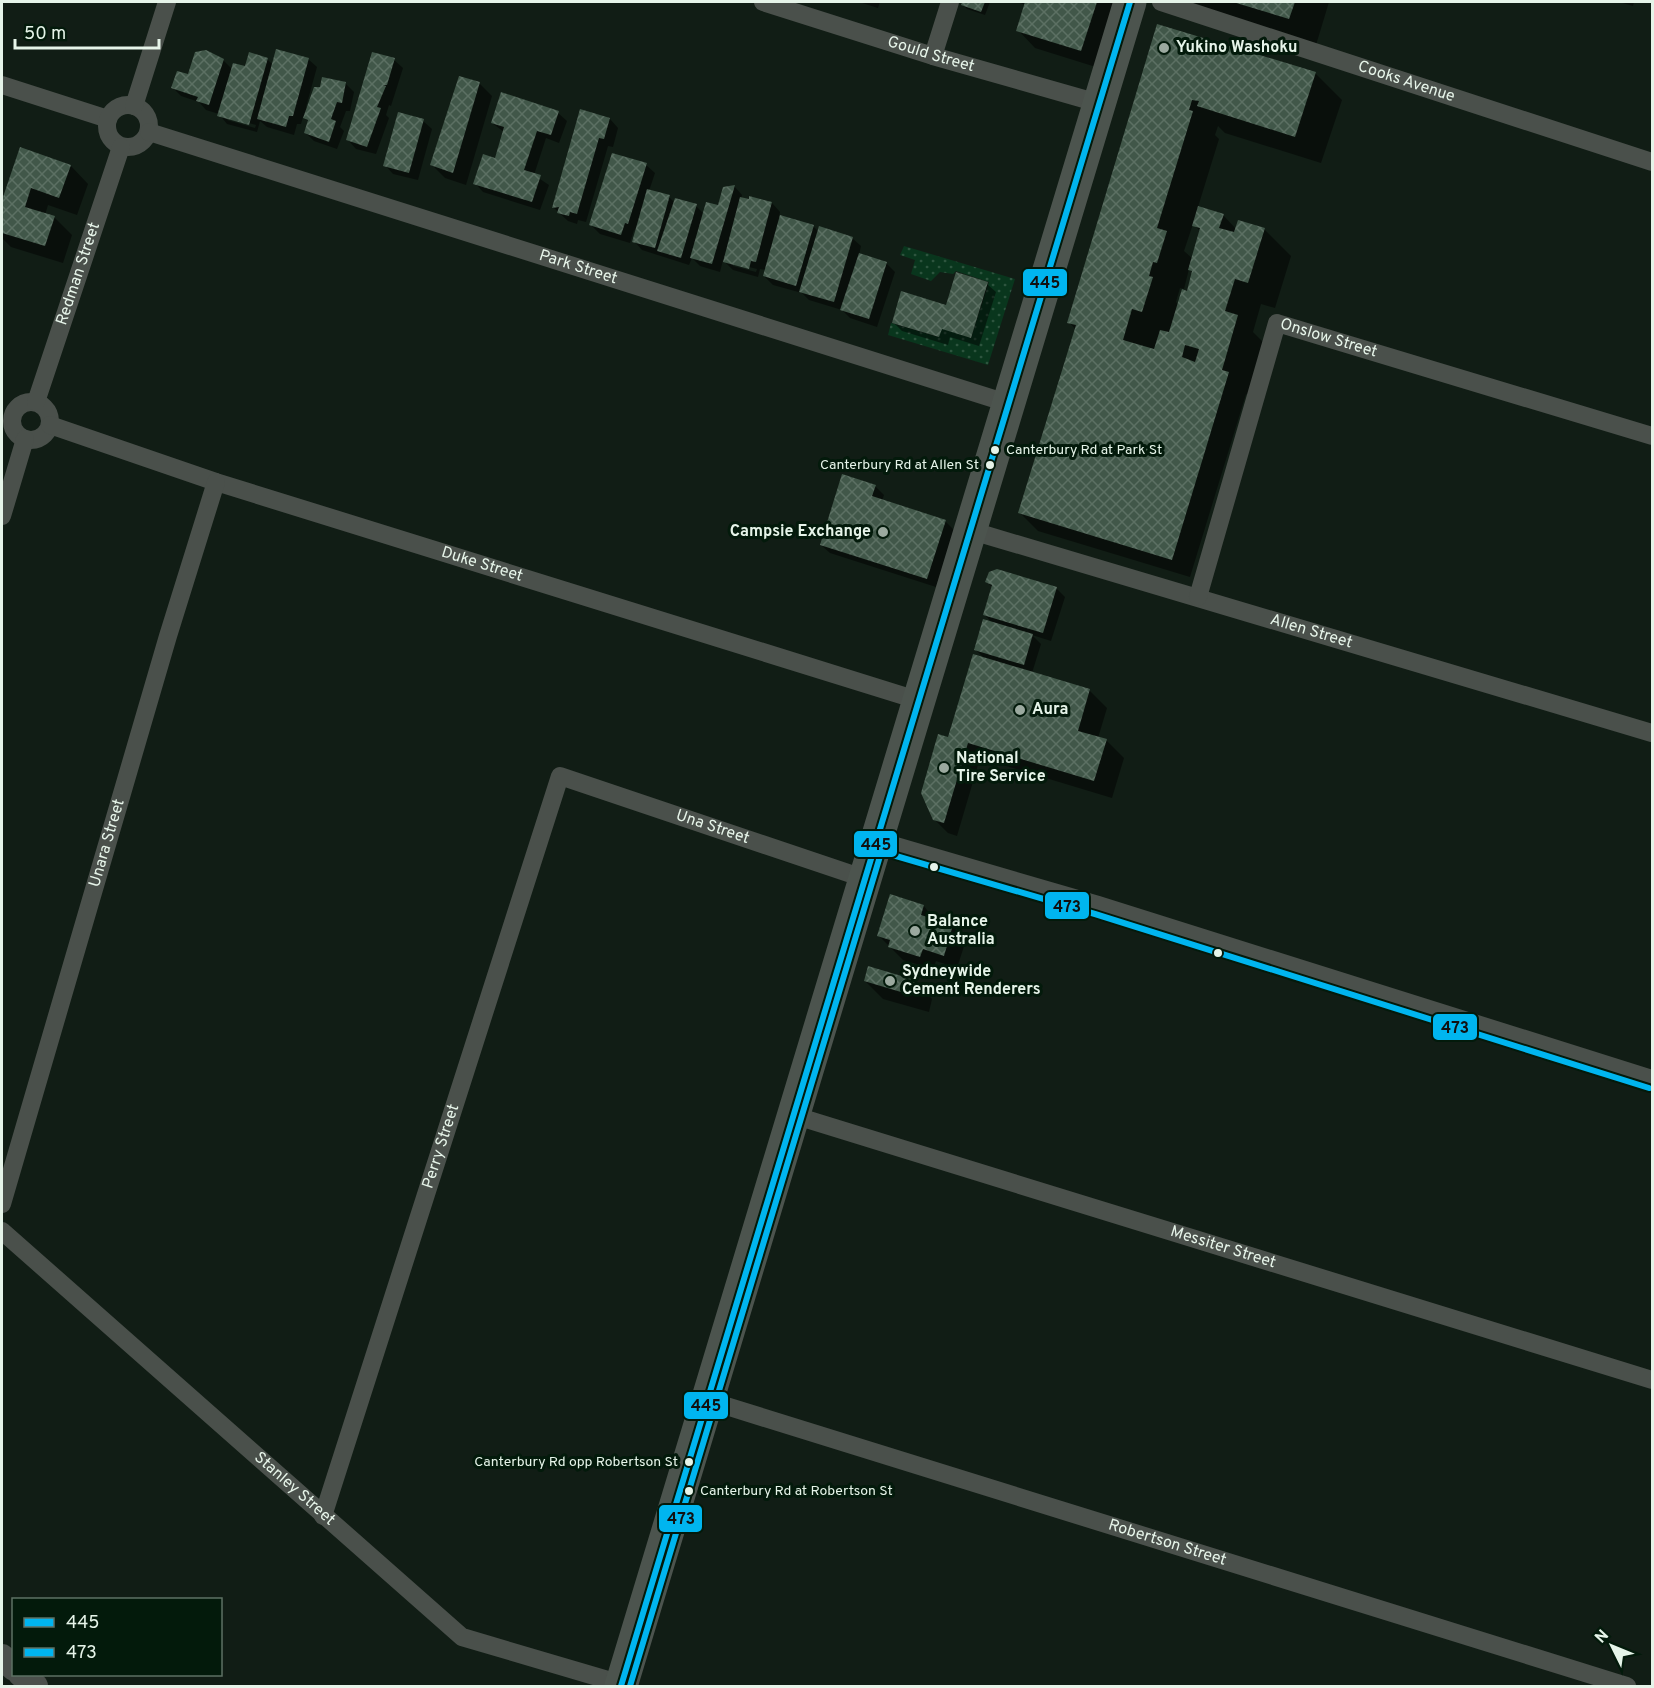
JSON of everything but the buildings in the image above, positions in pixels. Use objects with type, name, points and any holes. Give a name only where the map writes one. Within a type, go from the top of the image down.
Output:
[{"type":"highway","points":[[624,1686],[863,878],[1130,2]]},
{"type":"main road","points":[[23,1676],[35,1686]]},
{"type":"street","points":[[134,106],[167,2]]},
{"type":"street","points":[[933,56],[950,2]]},
{"type":"street","name":"Cooks Avenue","points":[[1161,2],[1291,42],[1653,162]]},
{"type":"street","name":"Gould Street","points":[[771,3],[933,56],[1098,103]]},
{"type":"street","points":[[2,85],[108,119]]},
{"type":"street","points":[[134,106],[148,117],[149,132],[146,138],[135,147],[121,147],[115,144],[107,132],[108,119],[117,108],[134,106]]},
{"type":"street","name":"Park Street","points":[[149,132],[1007,403]]},
{"type":"street","name":"Redman Street","points":[[36,402],[121,147]]},
{"type":"street","name":"Onslow Street","points":[[1198,597],[1277,323],[1653,436]]},
{"type":"street","points":[[36,402],[49,413],[50,425],[43,436],[25,440],[13,427],[7,413],[24,403],[36,402]]},
{"type":"street","name":"Duke Street","points":[[50,425],[216,482],[917,700]]},
{"type":"street","points":[[2,516],[25,440]]},
{"type":"street","name":"Unara Street","points":[[2,1204],[168,636],[216,482]]},
{"type":"street","name":"Allen Street","points":[[969,530],[1653,733]]},
{"type":"street","name":"Una Street","points":[[560,776],[863,878]]},
{"type":"street","name":"Perry Street","points":[[323,1516],[560,776]]},
{"type":"street","points":[[875,840],[1098,905],[1653,1079]]},
{"type":"street","name":"Messiter Street","points":[[793,1115],[1653,1380]]},
{"type":"street","name":"Stanley Street","points":[[2,1231],[462,1637],[624,1686]]},
{"type":"street","name":"Robertson Street","points":[[707,1400],[1627,1686]]},
{"type":"green space","points":[[904,246],[1015,279],[988,365],[888,335],[891,323],[938,337],[941,328],[971,338],[989,282],[956,271],[953,274],[940,272],[931,281],[911,274],[915,260],[900,255]]},
{"type":"transit line","name":"445","points":[[621,1686],[1130,2]]},
{"type":"transit line","name":"473","points":[[630,1686],[884,843]]},
{"type":"transit line","name":"473","points":[[872,849],[1095,914],[1649,1088]]},
{"type":"place","name":"Yukino Washoku","points":[[1164,48]]},
{"type":"place","name":"Canterbury Rd at Park St","points":[[995,450]]},
{"type":"place","name":"Canterbury Rd at Allen St","points":[[990,465]]},
{"type":"place","name":"Campsie Exchange","points":[[883,532]]},
{"type":"place","name":"Aura","points":[[1020,710]]},
{"type":"place","name":"National Tire Service","points":[[944,768]]},
{"type":"place","name":"Balance Australia","points":[[915,931]]},
{"type":"place","name":"Sydneywide Cement Renderers","points":[[890,981]]},
{"type":"place","name":"Canterbury Rd opp Robertson St","points":[[689,1462]]},
{"type":"place","name":"Canterbury Rd at Robertson St","points":[[689,1491]]}]
